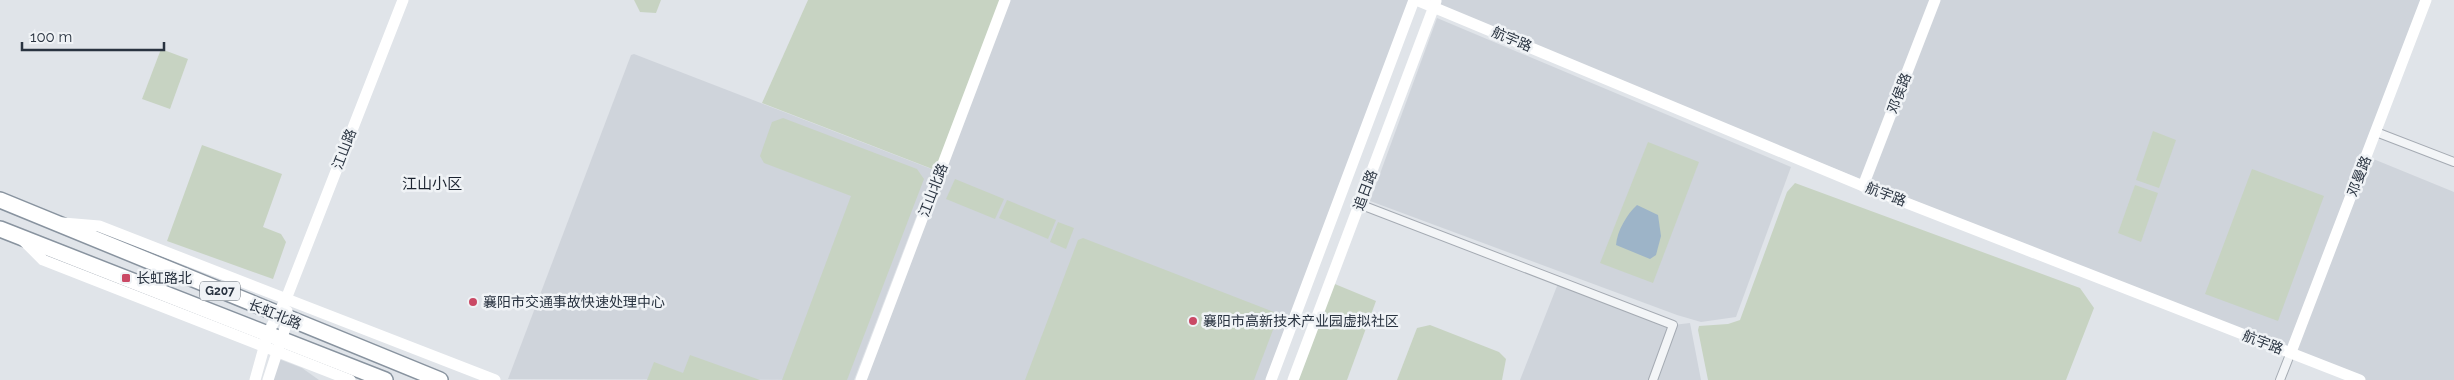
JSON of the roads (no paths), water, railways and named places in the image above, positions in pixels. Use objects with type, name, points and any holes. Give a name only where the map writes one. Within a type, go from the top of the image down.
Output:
[{"type":"highway","name":"长虹北路","points":[[0,200],[58,222],[282,317],[440,380]]},
{"type":"highway","name":"长虹北路","points":[[8,233],[272,342],[384,380]]},
{"type":"street","name":"江山路","points":[[286,299],[403,0]]},
{"type":"street","name":"江山北路","points":[[861,380],[1006,0]]},
{"type":"street","name":"航宇路","points":[[1414,0],[1435,4],[1863,186],[2360,380]]},
{"type":"street","name":"追日路","points":[[1271,380],[1414,0]]},
{"type":"street","name":"邓侯路","points":[[1863,186],[1935,0]]},
{"type":"street","name":"邓曼路","points":[[2291,352],[2426,0]]},
{"type":"street","name":"追日路","points":[[1293,380],[1435,4]]},
{"type":"street","points":[[2376,132],[2454,162]]},
{"type":"street","points":[[1359,204],[1673,325],[1653,380]]},
{"type":"street","points":[[58,222],[98,226],[495,380]]},
{"type":"street","points":[[254,380],[282,317],[286,299]]},
{"type":"street","points":[[268,380],[272,342]]},
{"type":"street","points":[[272,342],[350,380]]},
{"type":"street","points":[[2280,380],[2291,352]]},
{"type":"water","points":[[1637,205],[1658,215],[1661,236],[1656,255],[1650,259],[1616,245],[1623,223]]},
{"type":"place","name":"长虹路北","points":[[126,278]]},
{"type":"place","name":"襄阳市交通事故快速处理中心","points":[[473,302]]},
{"type":"place","name":"襄阳市高新技术产业园虚拟社区","points":[[1193,321]]},
{"type":"district","name":"江山小区","points":[[432,184]]}]
